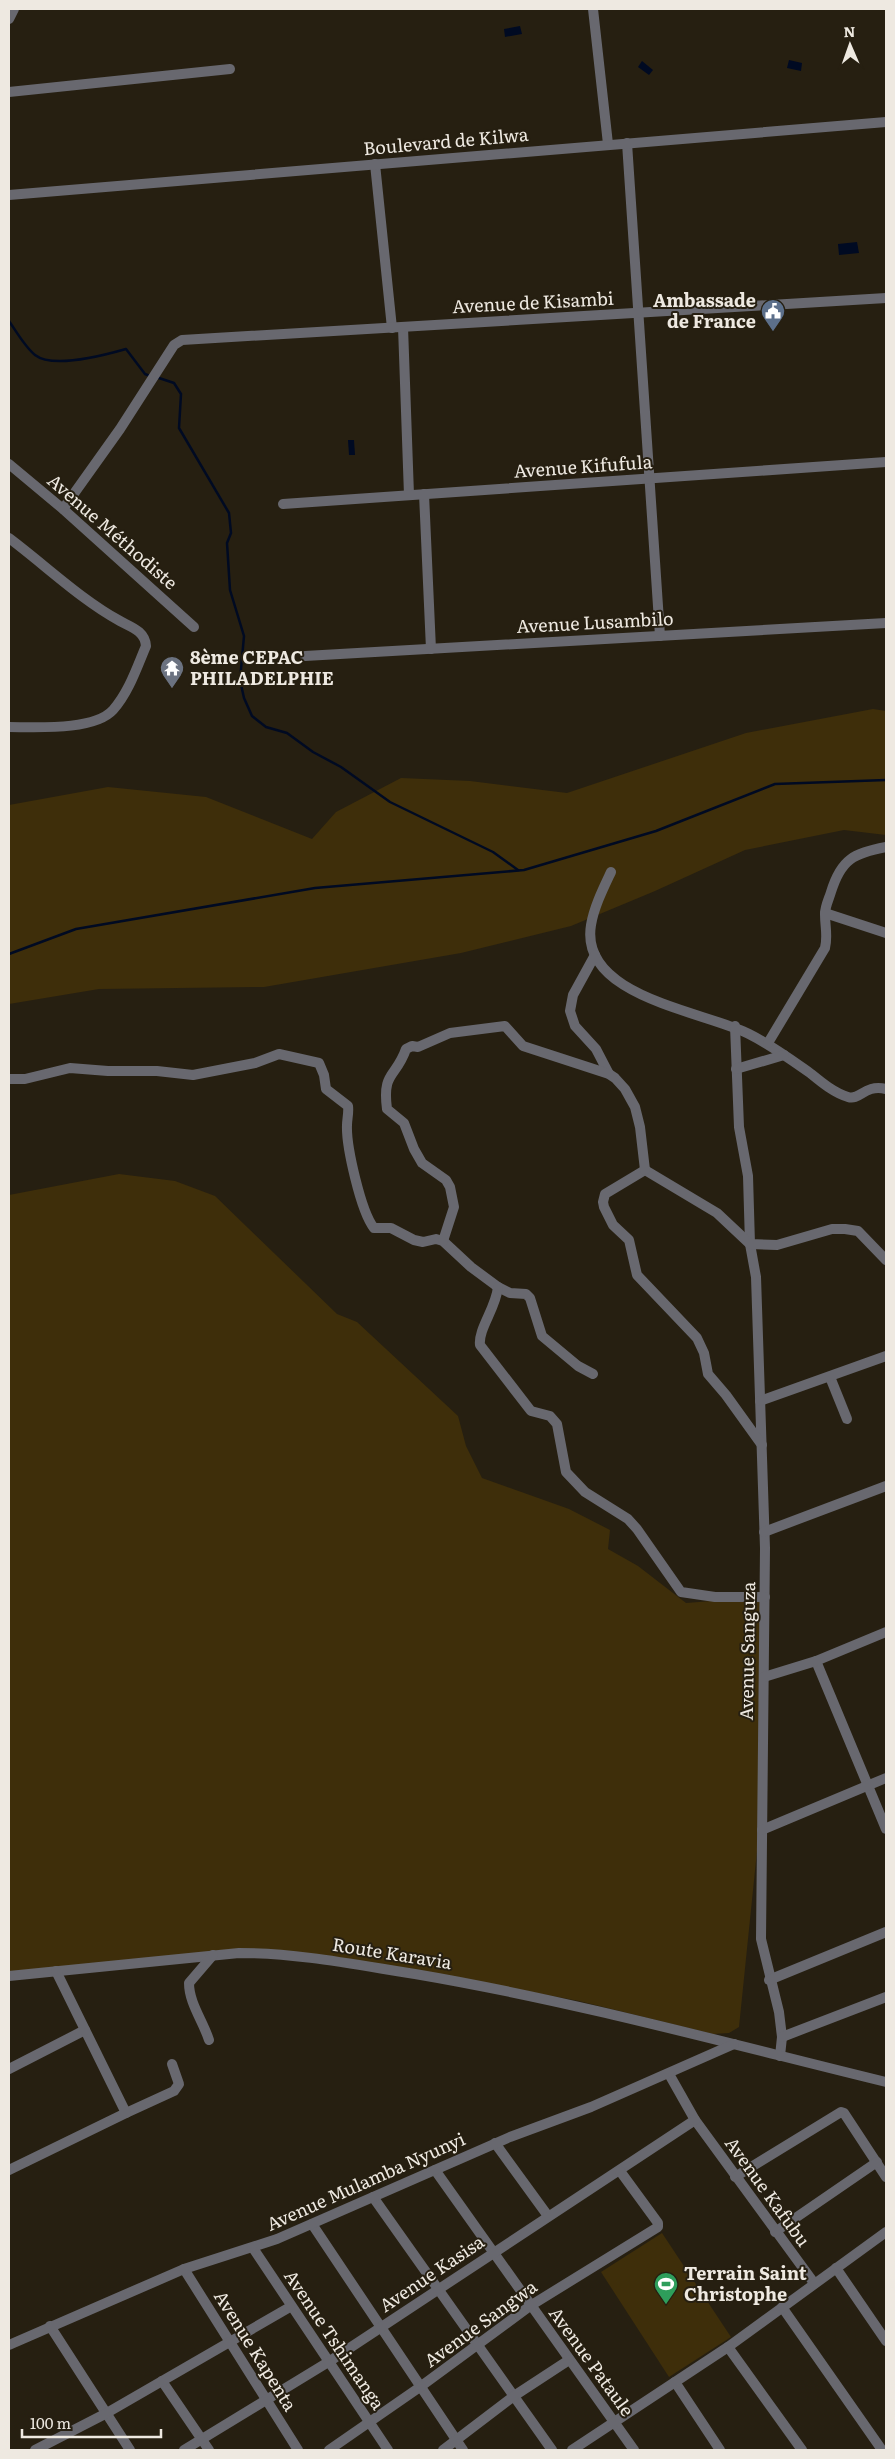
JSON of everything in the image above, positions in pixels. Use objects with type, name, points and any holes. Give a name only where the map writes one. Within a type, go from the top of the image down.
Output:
[{"type":"street","points":[[9,19],[14,9]]},
{"type":"street","points":[[593,9],[608,144]]},
{"type":"street","points":[[9,92],[230,69]]},
{"type":"street","name":"Boulevard de Kilwa","points":[[9,195],[886,122]]},
{"type":"street","points":[[627,143],[660,636]]},
{"type":"street","points":[[375,164],[397,328],[409,495]]},
{"type":"street","name":"Avenue de Kisambi","points":[[63,509],[120,429],[174,345],[182,340],[886,298]]},
{"type":"street","name":"Avenue Kifufula","points":[[283,504],[886,462]]},
{"type":"street","name":"Avenue Méthodiste","points":[[9,464],[63,509],[194,626]]},
{"type":"street","points":[[424,494],[431,649]]},
{"type":"street","points":[[9,538],[108,614],[141,633],[146,639],[146,646],[125,694],[112,712],[99,719],[84,723],[42,727],[9,727]]},
{"type":"street","name":"Avenue Lusambilo","points":[[305,656],[886,622]]},
{"type":"street","points":[[768,1043],[825,948],[828,935],[825,913],[836,876],[848,860],[865,851],[886,847]]},
{"type":"street","points":[[611,872],[600,893],[590,926],[594,956],[616,982],[635,993],[735,1026],[768,1043],[823,1083],[850,1098],[856,1098],[868,1088],[886,1089]]},
{"type":"street","points":[[825,913],[886,934]]},
{"type":"street","points":[[594,956],[573,995],[570,1011],[575,1026],[596,1049],[608,1074],[625,1089],[635,1107],[640,1127],[645,1170]]},
{"type":"street","points":[[443,1241],[454,1207],[450,1186],[446,1180],[422,1163],[414,1149],[404,1123],[387,1108],[385,1094],[387,1078],[403,1060],[406,1049],[412,1046],[418,1047],[450,1033],[499,1025],[505,1026],[523,1046],[608,1074]]},
{"type":"street","name":"Avenue Sanguza","points":[[735,1026],[739,1127],[748,1176],[750,1244],[756,1277],[762,1446],[765,1597],[761,1939],[769,1980],[778,2012],[782,2037],[780,2056]]},
{"type":"street","points":[[9,1079],[25,1079],[70,1068],[108,1071],[157,1071],[193,1075],[255,1063],[279,1054],[303,1061],[315,1061],[322,1067],[326,1089],[329,1094],[348,1106],[347,1126],[350,1150],[370,1222],[374,1228],[399,1230],[414,1240],[423,1242],[436,1239],[443,1241],[471,1267],[498,1287],[510,1293],[523,1293],[529,1296],[542,1336],[578,1366],[592,1374]]},
{"type":"street","points":[[736,1069],[784,1055]]},
{"type":"street","points":[[645,1170],[717,1213],[750,1244],[777,1245],[832,1229],[845,1229],[858,1231],[886,1260]]},
{"type":"street","points":[[645,1170],[605,1194],[604,1207],[613,1225],[629,1240],[637,1275],[694,1333],[704,1353],[708,1374],[726,1395],[762,1446]]},
{"type":"street","points":[[498,1287],[495,1306],[481,1334],[480,1345],[531,1411],[550,1416],[554,1421],[558,1428],[563,1465],[572,1479],[585,1492],[628,1519],[681,1592],[715,1597],[765,1597]]},
{"type":"street","points":[[760,1401],[830,1378],[886,1356]]},
{"type":"street","points":[[830,1378],[846,1418]]},
{"type":"street","points":[[764,1532],[886,1486]]},
{"type":"street","points":[[764,1677],[816,1661],[886,1632]]},
{"type":"street","points":[[816,1661],[886,1829]]},
{"type":"street","points":[[762,1830],[886,1778]]},
{"type":"street","points":[[769,1980],[886,1932]]},
{"type":"street","name":"Route Karavia","points":[[9,1976],[213,1955],[266,1953],[335,1961],[519,1993],[886,2082]]},
{"type":"street","points":[[209,2040],[204,2023],[193,2004],[189,1983],[213,1955]]},
{"type":"street","points":[[56,1971],[126,2112]]},
{"type":"street","points":[[782,2037],[886,1997]]},
{"type":"street","points":[[9,2069],[85,2030]]},
{"type":"street","name":"Avenue Mulamba Nyunyi","points":[[9,2345],[184,2269],[253,2248],[312,2224],[495,2143],[590,2107],[734,2044]]},
{"type":"street","points":[[9,2170],[126,2112],[174,2091],[179,2084],[172,2064]]},
{"type":"street","name":"Avenue Kafubu","points":[[669,2074],[695,2120],[814,2283]]},
{"type":"street","points":[[735,2177],[838,2112],[844,2113],[886,2177]]},
{"type":"street","name":"Avenue Kasisa","points":[[184,2450],[330,2362],[438,2288],[695,2120]]},
{"type":"street","points":[[495,2143],[548,2216]]},
{"type":"street","points":[[775,2232],[877,2162]]},
{"type":"street","name":"Avenue Pataule","points":[[435,2170],[492,2253],[615,2421],[634,2450]]},
{"type":"street","name":"Avenue Sangwa","points":[[329,2450],[420,2387],[530,2306],[655,2229],[658,2223],[620,2170]]},
{"type":"street","points":[[374,2197],[552,2450]]},
{"type":"street","points":[[312,2224],[382,2326],[420,2387],[463,2450]]},
{"type":"street","points":[[572,2450],[728,2347],[886,2232]]},
{"type":"street","name":"Avenue Tshimanga","points":[[253,2248],[388,2450]]},
{"type":"street","points":[[836,2268],[886,2341]]},
{"type":"street","name":"Avenue Kapenta","points":[[184,2269],[298,2450]]},
{"type":"street","points":[[35,2450],[105,2414],[230,2343],[290,2306]]},
{"type":"street","points":[[782,2307],[882,2450]]},
{"type":"street","points":[[50,2326],[130,2450]]},
{"type":"street","points":[[728,2347],[802,2450]]},
{"type":"street","points":[[443,2450],[514,2396],[569,2360]]},
{"type":"street","points":[[162,2381],[209,2450]]},
{"type":"street","points":[[675,2382],[720,2450]]},
{"type":"shaded area","points":[[873,709],[886,711],[886,835],[844,830],[745,850],[655,891],[571,926],[461,953],[264,987],[99,989],[9,1004],[9,805],[108,787],[206,797],[312,839],[336,812],[401,778],[470,781],[567,793],[746,733]]},
{"type":"shaded area","points":[[119,1174],[175,1181],[215,1196],[337,1314],[357,1322],[458,1416],[466,1446],[482,1478],[569,1509],[610,1530],[608,1549],[638,1566],[686,1603],[765,1597],[762,1802],[739,2027],[729,2033],[713,2034],[579,2001],[401,1967],[242,1949],[9,1972],[9,1195]]},
{"type":"shaded area","name":"Terrain Saint Christophe","points":[[662,2233],[731,2337],[669,2377],[601,2272]]},
{"type":"water","points":[[520,26],[522,34],[505,37],[504,29]]},
{"type":"water","points":[[789,60],[802,63],[801,71],[787,68]]},
{"type":"water","points":[[642,61],[653,70],[649,75],[638,67]]},
{"type":"water","points":[[857,242],[859,253],[839,255],[838,244]]},
{"type":"water","points":[[348,440],[354,440],[355,455],[349,455]]},
{"type":"waterway","points":[[9,321],[28,348],[35,355],[43,359],[66,361],[126,349],[145,374],[150,376]]},
{"type":"waterway","points":[[156,377],[174,383],[181,394],[179,428],[229,513],[231,533],[227,543],[230,590],[244,636],[240,680],[244,698],[252,716],[266,727],[287,733],[313,752],[341,767],[390,802],[493,852],[518,870]]},
{"type":"waterway","points":[[9,954],[76,929],[315,888],[524,870],[656,831],[775,784],[886,780]]},
{"type":"place","name":"Ambassade de France","points":[[773,332]]},
{"type":"place","name":"8ème CEPAC PHILADELPHIE","points":[[172,689]]},
{"type":"place","name":"Terrain Saint Christophe","points":[[666,2305]]}]
